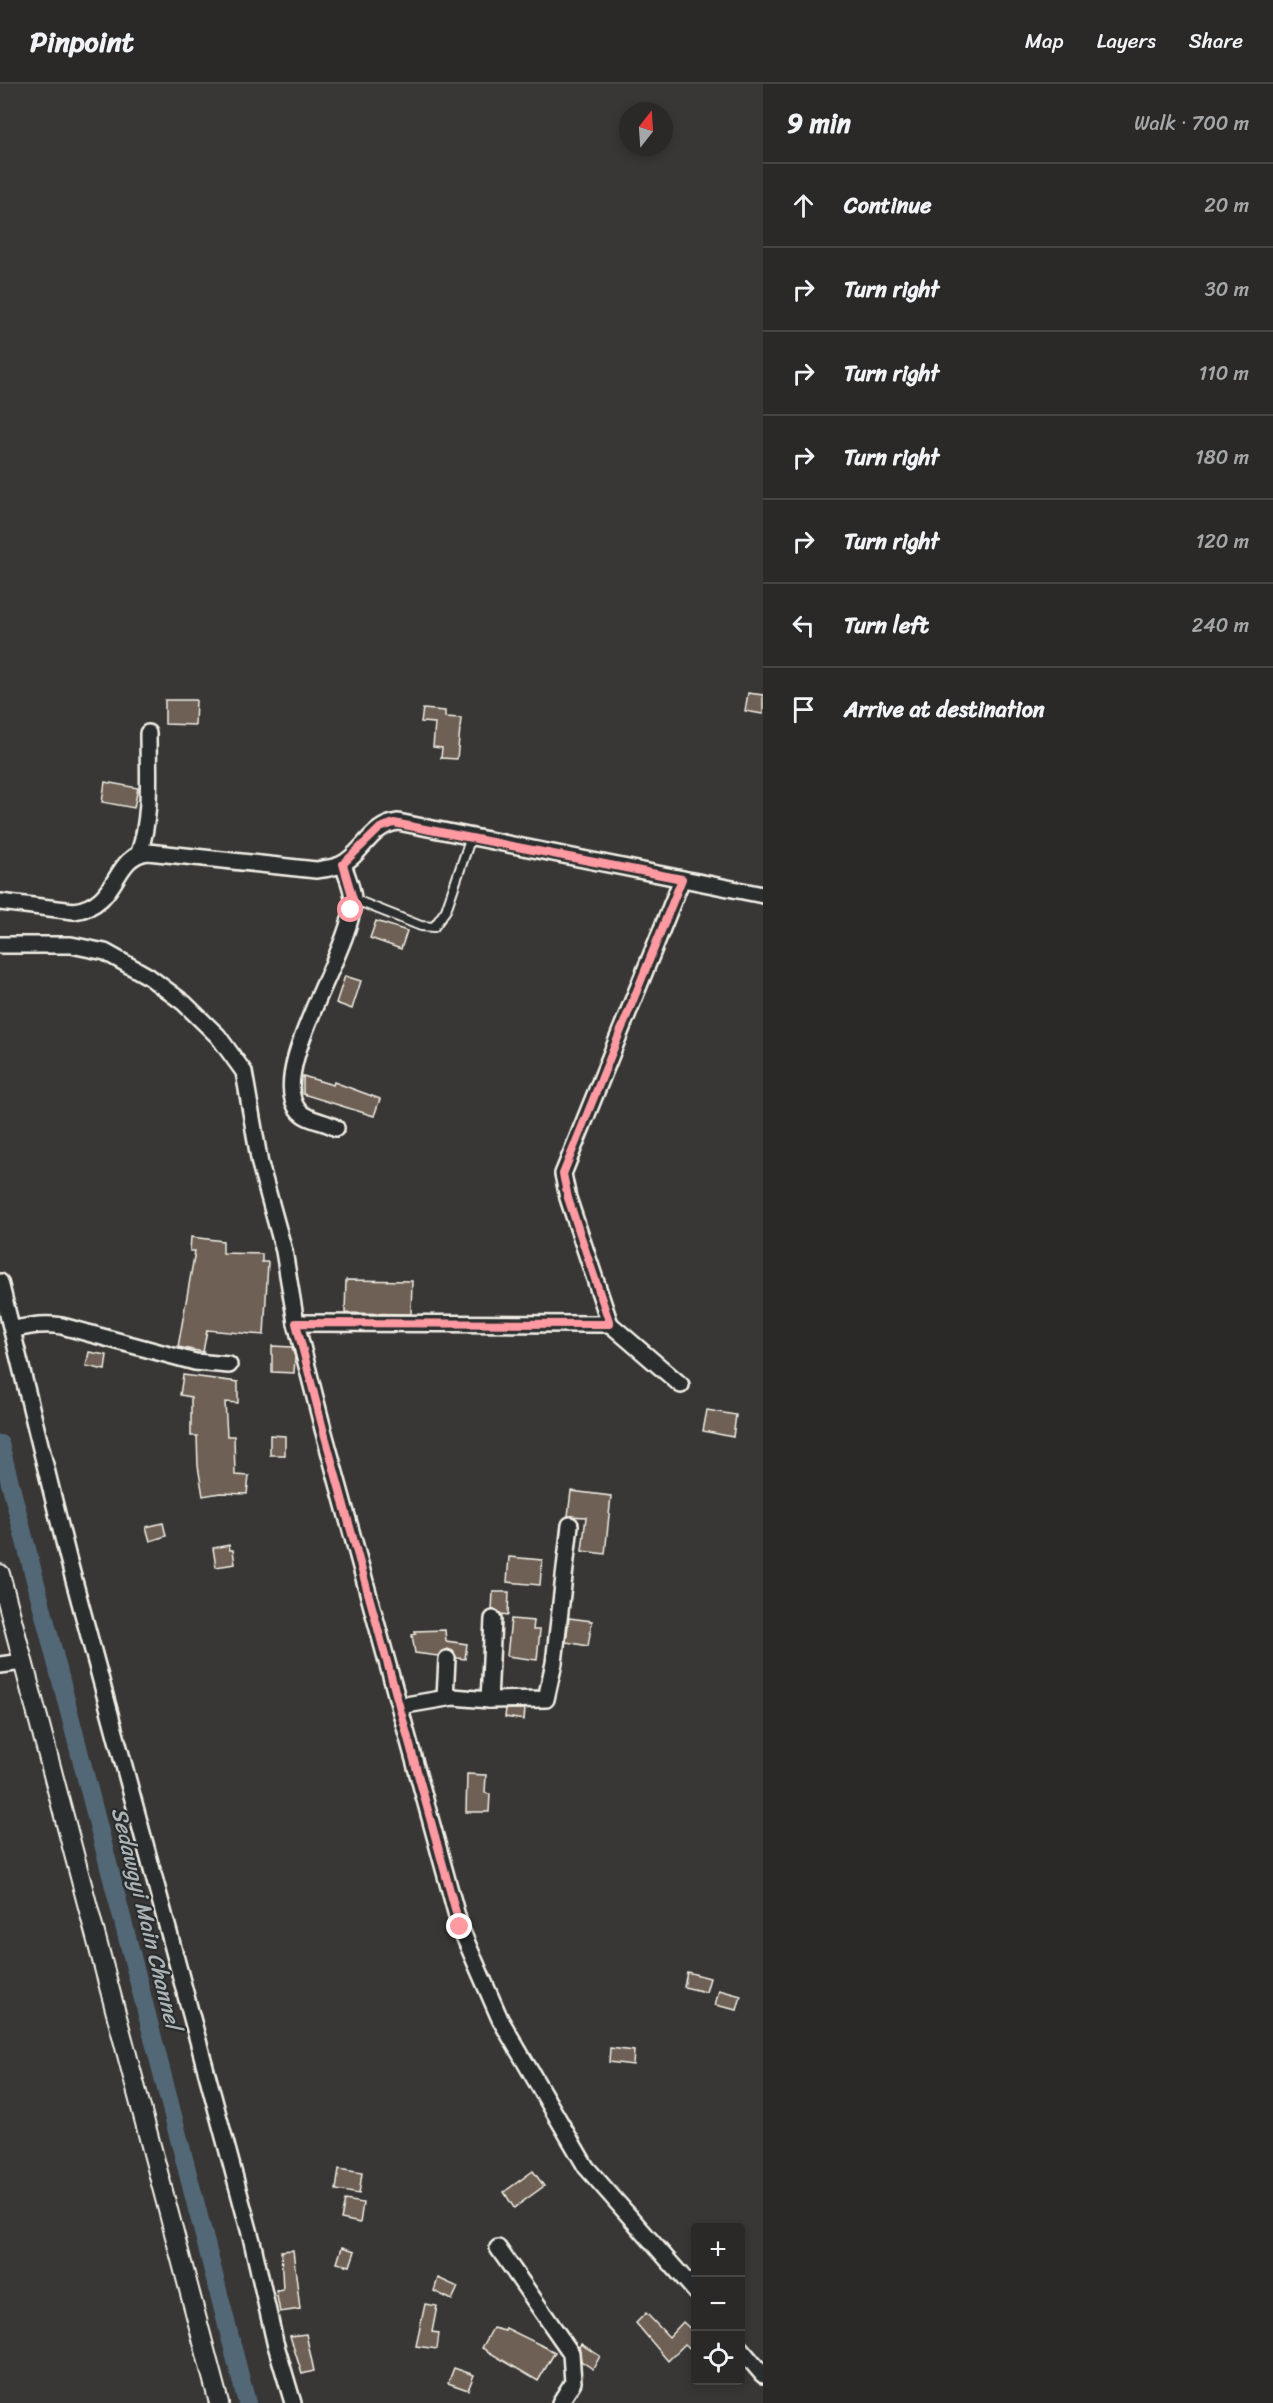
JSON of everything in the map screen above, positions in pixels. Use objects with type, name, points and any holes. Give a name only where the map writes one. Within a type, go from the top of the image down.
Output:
[{"type":"street","points":[[139,853],[145,836],[147,817],[148,733]]},
{"type":"street","points":[[0,902],[74,911],[85,910],[103,899],[130,857],[139,853],[316,870],[343,864],[380,828],[394,823],[763,895]]},
{"type":"street","points":[[336,1128],[305,1116],[297,1110],[290,1088],[292,1072],[317,999],[340,944],[353,899],[343,864]]},
{"type":"street","points":[[681,1386],[610,1324],[568,1198],[563,1174],[682,879]]},
{"type":"street","points":[[0,945],[71,945],[105,952],[148,975],[184,1003],[218,1036],[244,1072],[260,1164],[284,1251],[296,1323],[460,1927],[500,2019],[586,2167],[691,2286]]},
{"type":"street","points":[[0,1282],[68,1558],[246,2218],[275,2342],[293,2403]]},
{"type":"street","points":[[296,1323],[610,1324]]},
{"type":"street","points":[[13,1330],[31,1325],[62,1326],[195,1362],[229,1365]]},
{"type":"street","points":[[399,1706],[445,1698],[546,1699],[554,1663],[570,1525]]},
{"type":"street","points":[[0,1574],[219,2403]]},
{"type":"street","points":[[489,1700],[493,1619]]},
{"type":"street","points":[[445,1698],[447,1659]]},
{"type":"street","points":[[0,1665],[23,1662]]},
{"type":"street","points":[[498,2248],[571,2353],[573,2382],[560,2403]]},
{"type":"street","points":[[745,2353],[763,2375]]},
{"type":"lane","points":[[353,899],[421,927],[434,927],[446,910],[471,837]]},
{"type":"building","points":[[748,693],[763,695],[763,714],[745,711]]},
{"type":"building","points":[[165,700],[196,700],[195,725],[165,724]]},
{"type":"building","points":[[423,709],[445,711],[445,717],[461,718],[457,759],[441,758],[442,748],[433,747],[435,723],[421,722]]},
{"type":"building","points":[[105,782],[138,788],[134,808],[102,802]]},
{"type":"building","points":[[376,921],[407,931],[401,949],[370,938]]},
{"type":"building","points":[[345,976],[361,981],[352,1009],[336,1003]]},
{"type":"building","points":[[303,1076],[333,1085],[334,1082],[380,1099],[374,1116],[303,1094]]},
{"type":"building","points":[[191,1237],[223,1241],[223,1253],[262,1254],[262,1262],[268,1262],[264,1335],[207,1330],[203,1352],[178,1347],[195,1251],[190,1251]]},
{"type":"building","points":[[346,1280],[412,1281],[411,1314],[345,1313]]},
{"type":"building","points":[[272,1346],[292,1347],[295,1357],[294,1373],[272,1372]]},
{"type":"building","points":[[89,1352],[107,1355],[105,1370],[86,1366]]},
{"type":"building","points":[[183,1375],[238,1382],[238,1403],[225,1402],[227,1436],[234,1436],[235,1475],[249,1476],[247,1494],[220,1493],[203,1496],[198,1466],[197,1436],[191,1436],[191,1397],[180,1395]]},
{"type":"building","points":[[707,1410],[736,1415],[733,1437],[703,1431]]},
{"type":"building","points":[[270,1435],[285,1436],[285,1455],[270,1455]]},
{"type":"building","points":[[571,1491],[611,1496],[605,1554],[582,1551],[586,1517],[568,1516]]},
{"type":"building","points":[[163,1523],[166,1536],[150,1541],[146,1527]]},
{"type":"building","points":[[229,1545],[230,1550],[233,1550],[235,1564],[216,1567],[213,1548]]},
{"type":"building","points":[[509,1557],[542,1560],[540,1585],[507,1582]]},
{"type":"building","points":[[493,1592],[509,1592],[508,1615],[492,1610]]},
{"type":"building","points":[[569,1618],[592,1621],[588,1646],[566,1642]]},
{"type":"building","points":[[511,1619],[534,1621],[533,1630],[540,1630],[537,1660],[507,1656]]},
{"type":"building","points":[[445,1630],[446,1641],[467,1644],[465,1659],[457,1658],[453,1651],[448,1649],[442,1651],[438,1656],[415,1653],[412,1635],[416,1634],[415,1631]]},
{"type":"building","points":[[506,1709],[525,1709],[524,1720],[505,1717]]},
{"type":"building","points":[[467,1774],[486,1775],[485,1793],[490,1794],[489,1812],[466,1812]]},
{"type":"building","points":[[687,1972],[710,1978],[706,1992],[684,1987]]},
{"type":"building","points":[[719,1990],[741,1996],[737,2010],[715,2005]]},
{"type":"building","points":[[610,2048],[634,2051],[633,2065],[609,2062]]},
{"type":"building","points":[[339,2169],[362,2173],[359,2194],[336,2190]]},
{"type":"building","points":[[533,2171],[544,2186],[514,2208],[504,2192]]},
{"type":"building","points":[[345,2200],[363,2203],[360,2223],[341,2219]]},
{"type":"building","points":[[342,2247],[355,2251],[350,2266],[337,2263]]},
{"type":"building","points":[[293,2250],[300,2309],[280,2312],[276,2291],[283,2290],[281,2251]]},
{"type":"building","points":[[438,2278],[458,2287],[452,2300],[434,2291]]},
{"type":"building","points":[[425,2304],[437,2306],[432,2332],[439,2333],[437,2349],[416,2346]]},
{"type":"building","points":[[646,2313],[669,2337],[683,2322],[691,2329],[691,2349],[685,2344],[668,2361],[636,2323]]},
{"type":"building","points":[[493,2328],[505,2331],[506,2328],[555,2352],[538,2381],[482,2348]]},
{"type":"building","points":[[306,2334],[314,2371],[302,2374],[290,2336]]},
{"type":"building","points":[[581,2344],[600,2356],[593,2369],[581,2361],[579,2347]]},
{"type":"building","points":[[454,2368],[474,2375],[468,2390],[448,2383]]},
{"type":"waterway","name":"Sedawgyi Main Channel","points":[[0,1444],[247,2403]]},
{"type":"route","points":[[351,910],[353,899],[343,864],[380,828],[398,822],[682,879],[563,1174],[568,1198],[594,1270],[610,1324],[296,1323],[460,1927]]}]
